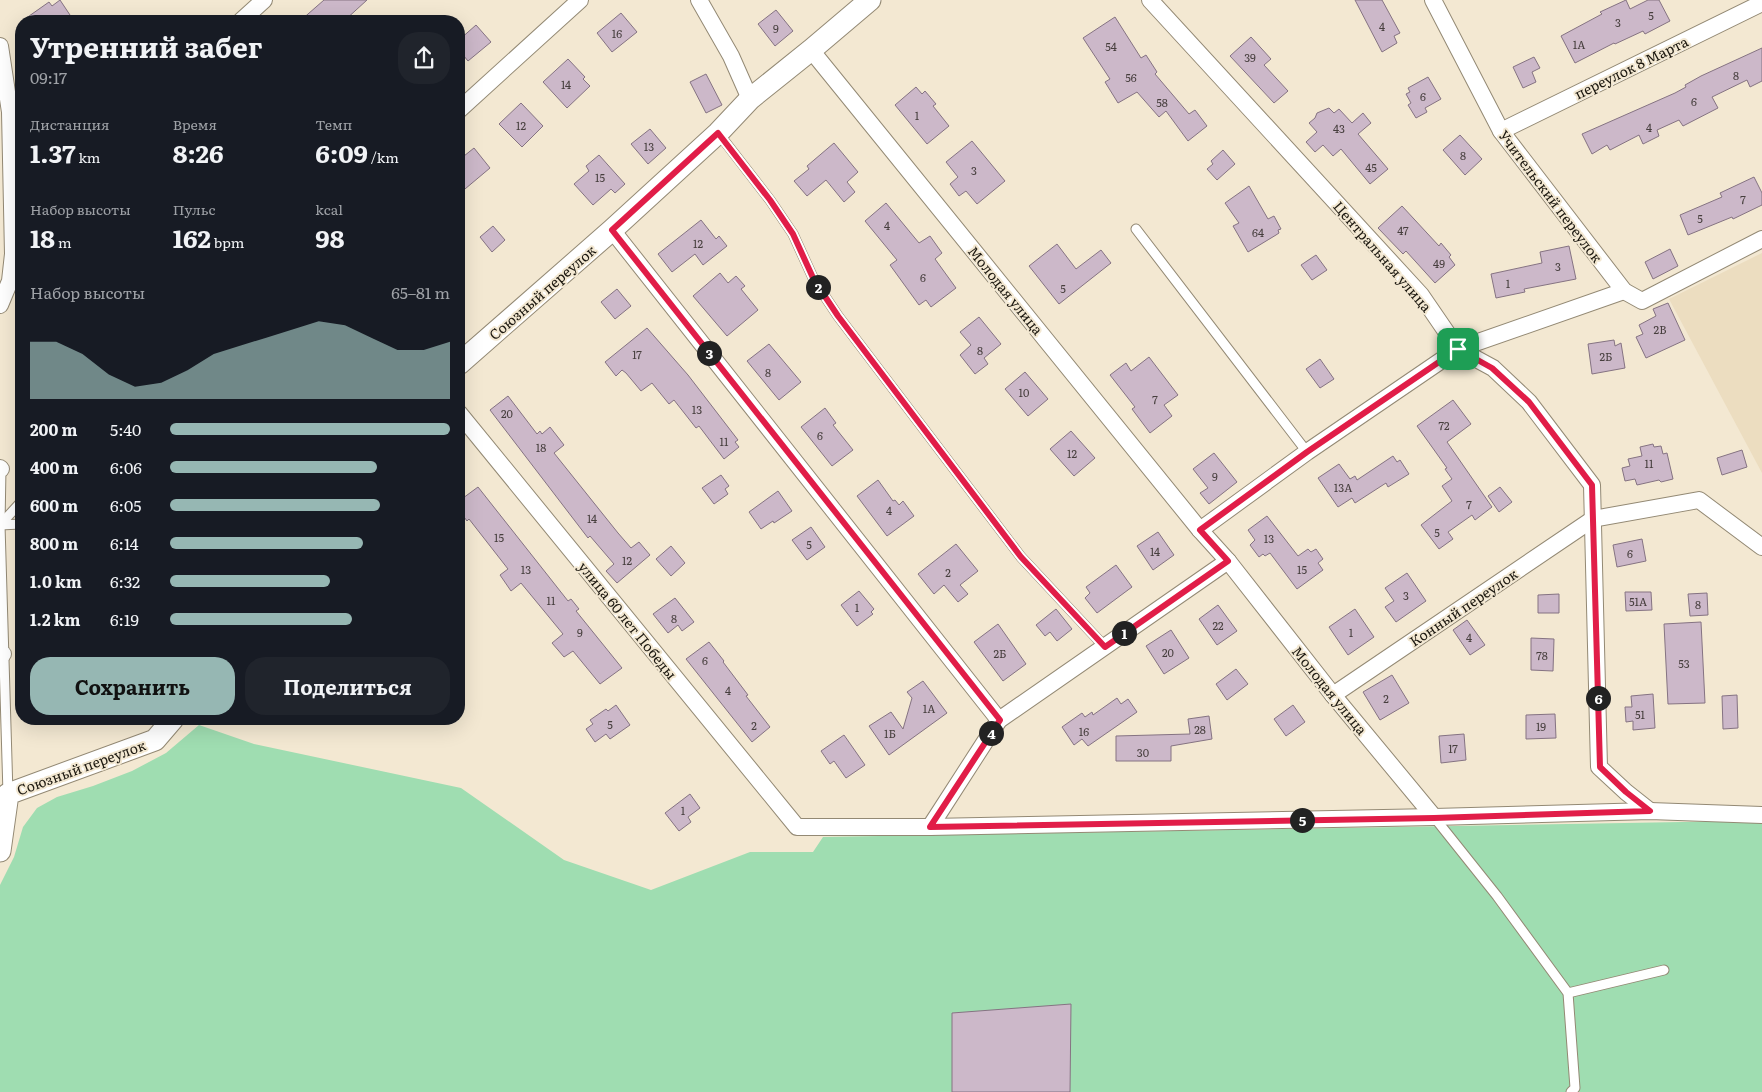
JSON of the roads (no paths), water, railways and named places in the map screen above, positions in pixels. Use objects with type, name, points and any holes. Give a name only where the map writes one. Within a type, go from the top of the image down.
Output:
[{"type":"street","points":[[247,15],[264,0]]},
{"type":"street","points":[[465,105],[580,0]]},
{"type":"street","points":[[699,0],[731,56],[750,99]]},
{"type":"street","name":"Союзный переулок","points":[[465,359],[612,230],[718,133],[750,99],[812,50],[870,0]]},
{"type":"street","name":"Центральная улица","points":[[1150,0],[1421,296],[1458,349],[1492,368],[1529,402],[1592,485],[1600,767],[1626,792],[1650,811]]},
{"type":"street","name":"Учительский переулок","points":[[1433,0],[1501,131],[1624,291],[1642,301],[1762,239]]},
{"type":"street","name":"переулок 8 Марта","points":[[1501,131],[1762,3]]},
{"type":"street","points":[[0,46],[2,71],[10,112],[5,145],[15,167]]},
{"type":"street","name":"Молодая улица","points":[[812,50],[1200,530],[1228,561],[1333,695],[1434,818]]},
{"type":"street","points":[[612,230],[1000,720]]},
{"type":"street","points":[[0,305],[10,282],[15,238]]},
{"type":"street","points":[[1200,530],[1307,452],[1458,349],[1624,291]]},
{"type":"street","name":"улица 60 лет Победы","points":[[465,420],[797,827],[930,827]]},
{"type":"street","points":[[1593,519],[1699,500],[1762,547]]},
{"type":"street","name":"Конный переулок","points":[[1333,695],[1593,519]]},
{"type":"street","points":[[930,827],[1000,720],[1228,561]]},
{"type":"street","name":"Союзный переулок","points":[[0,851],[5,786],[154,740],[168,725]]},
{"type":"street","points":[[930,827],[1434,818],[1650,811],[1762,815]]},
{"type":"lane","points":[[718,133],[770,200],[793,234],[814,280],[838,316],[1021,557],[1105,647]]},
{"type":"lane","points":[[1136,229],[1307,452]]},
{"type":"lane","points":[[1,469],[0,525],[5,786]]},
{"type":"lane","points":[[0,525],[15,509]]},
{"type":"lane","points":[[0,525],[15,524]]},
{"type":"lane","points":[[1434,818],[1497,896],[1568,993],[1575,1088],[1571,1092]]},
{"type":"lane","points":[[1568,993],[1664,970]]}]
